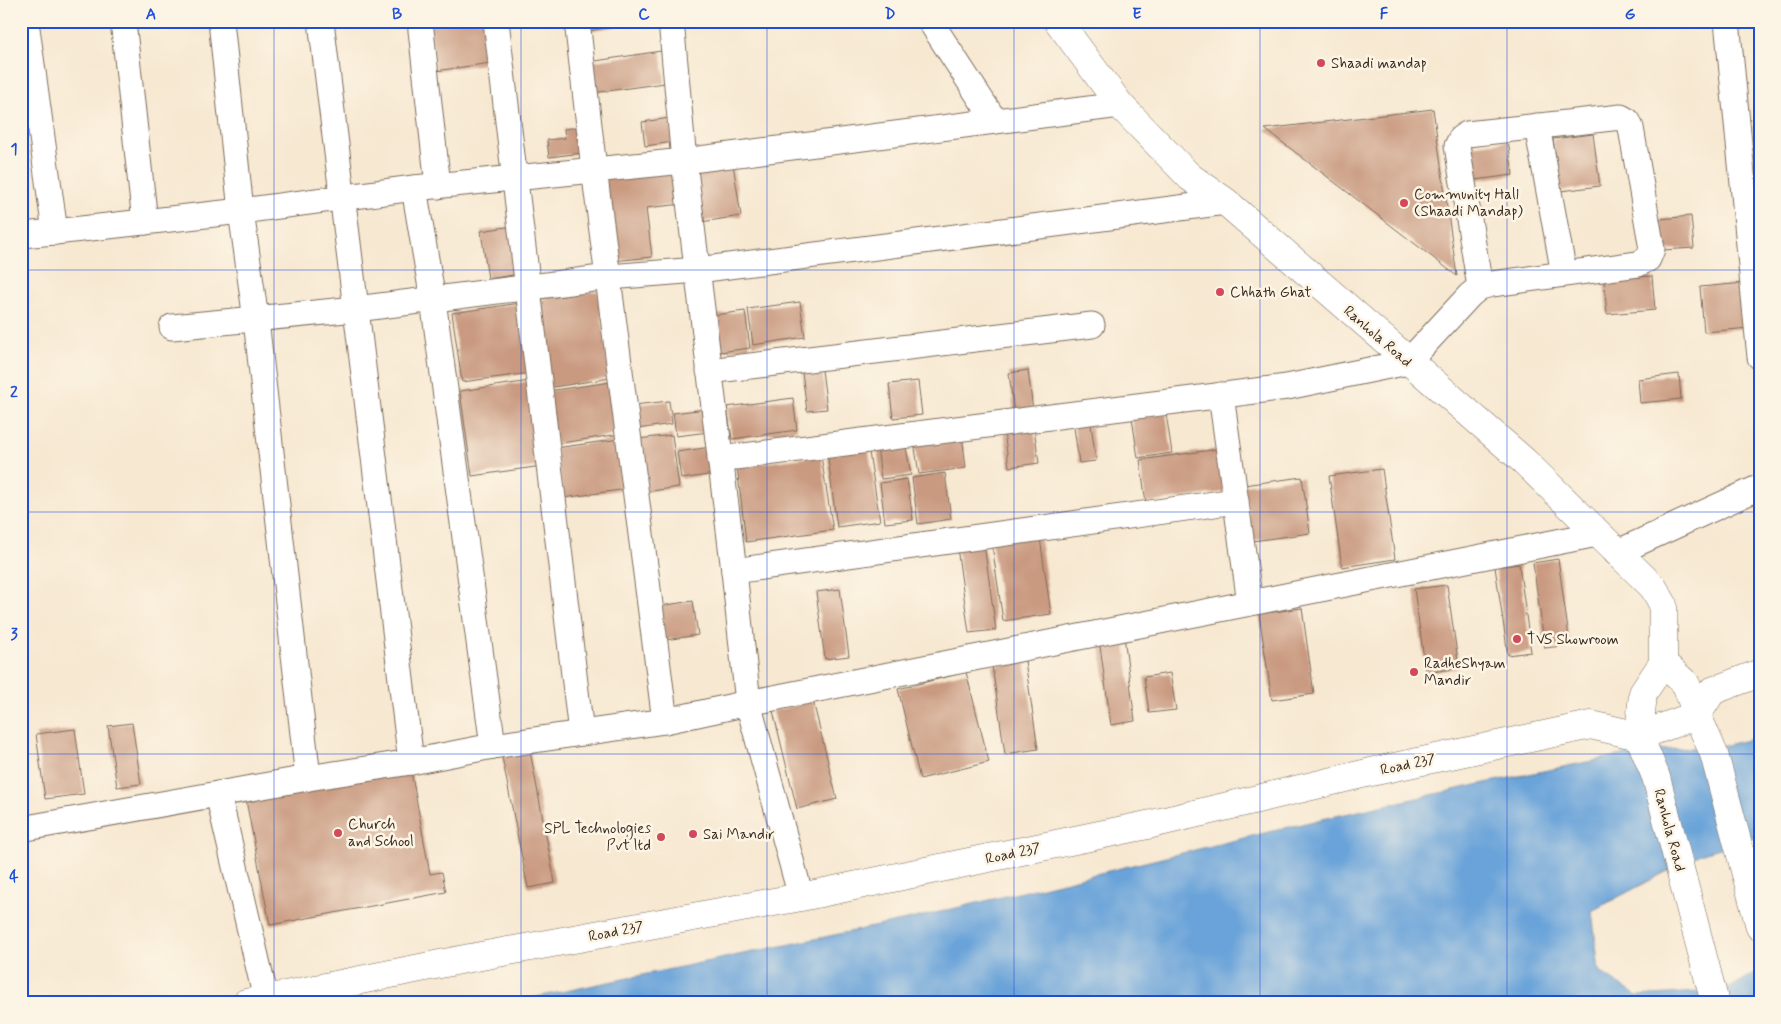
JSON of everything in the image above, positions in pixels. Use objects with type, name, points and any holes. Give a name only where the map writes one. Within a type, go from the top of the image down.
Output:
[{"type":"street","points":[[26,21],[55,232]]},
{"type":"street","points":[[123,21],[144,222]]},
{"type":"street","points":[[221,21],[241,211],[256,320],[308,778]]},
{"type":"street","points":[[321,21],[411,762]]},
{"type":"street","points":[[420,21],[426,187],[433,300],[493,746]]},
{"type":"street","points":[[496,21],[581,733]]},
{"type":"street","points":[[577,21],[594,169],[665,721]]},
{"type":"street","points":[[671,21],[684,161],[734,571],[748,703],[801,896]]},
{"type":"street","points":[[930,21],[995,121]]},
{"type":"street","name":"Ranhola Road","points":[[1058,21],[1120,106],[1190,177],[1226,202],[1524,461],[1653,587],[1663,604],[1663,663],[1642,694],[1639,736],[1656,777],[1715,1003]]},
{"type":"street","points":[[1727,21],[1760,357]]},
{"type":"street","points":[[21,235],[241,211],[426,187],[684,161],[1120,106]]},
{"type":"street","points":[[720,459],[1221,394],[1286,388],[1408,362],[1470,295],[1480,288],[1492,284],[1638,264],[1648,259],[1652,249],[1631,128],[1628,121],[1621,116],[1467,134],[1461,138],[1457,146],[1480,288]]},
{"type":"street","points":[[1536,126],[1564,274]]},
{"type":"street","points":[[172,327],[356,309],[609,277],[698,270],[1226,202]]},
{"type":"street","points":[[709,371],[1092,325]]},
{"type":"street","points":[[1221,394],[1250,603]]},
{"type":"street","points":[[21,829],[308,778],[411,762],[493,746],[665,721],[1250,603],[1607,543],[1760,487]]},
{"type":"street","points":[[734,571],[1236,501]]},
{"type":"street","points":[[1663,663],[1686,684],[1714,754],[1760,927]]},
{"type":"street","points":[[1639,736],[1697,715],[1712,691],[1760,673]]},
{"type":"street","name":"Road 237","points":[[256,1001],[465,959],[801,896],[1152,824],[1370,772],[1591,725],[1639,736]]},
{"type":"street","points":[[218,794],[256,1001]]},
{"type":"water","points":[[1760,737],[1760,836],[1700,854],[1592,911],[1599,971],[1637,996],[1726,990],[1760,970],[1760,1003],[508,1003],[911,919],[1318,820],[1485,783],[1636,752],[1726,745]]},
{"type":"building","points":[[429,21],[492,21],[497,62],[436,71]]},
{"type":"building","points":[[585,21],[647,21],[647,22],[587,31]]},
{"type":"building","points":[[661,51],[665,83],[593,93],[589,62]]},
{"type":"building","name":"Community Hall (Shaadi Mandap)","points":[[1433,109],[1457,276],[1265,129]]},
{"type":"building","points":[[670,118],[674,142],[645,146],[642,122]]},
{"type":"building","points":[[1753,126],[1760,126],[1760,162],[1757,162]]},
{"type":"building","points":[[579,127],[583,153],[549,157],[547,140],[565,138],[564,129]]},
{"type":"building","points":[[1593,134],[1600,186],[1561,191],[1553,139]]},
{"type":"building","points":[[1508,141],[1513,175],[1475,180],[1470,146]]},
{"type":"building","points":[[733,164],[741,216],[701,222],[694,170]]},
{"type":"building","points":[[678,168],[683,204],[646,208],[652,257],[613,261],[604,175]]},
{"type":"building","points":[[1691,216],[1694,248],[1663,250],[1660,219]]},
{"type":"building","points":[[513,226],[520,274],[488,279],[481,231]]},
{"type":"building","points":[[1652,276],[1655,310],[1607,314],[1604,280]]},
{"type":"building","points":[[1745,283],[1750,328],[1704,332],[1700,287]]},
{"type":"building","points":[[598,291],[610,378],[547,388],[534,300]]},
{"type":"building","points":[[800,302],[805,337],[753,345],[748,309]]},
{"type":"building","points":[[521,303],[531,373],[462,382],[452,313]]},
{"type":"building","points":[[745,311],[750,348],[720,352],[715,315]]},
{"type":"building","points":[[822,370],[827,409],[807,411],[802,372]]},
{"type":"building","points":[[1028,370],[1033,411],[1014,413],[1009,373]]},
{"type":"building","points":[[1679,374],[1681,399],[1640,403],[1638,379]]},
{"type":"building","points":[[530,381],[542,466],[472,476],[460,391]]},
{"type":"building","points":[[918,381],[922,415],[893,418],[889,384]]},
{"type":"building","points":[[612,382],[620,434],[555,444],[547,391]]},
{"type":"building","points":[[793,398],[797,430],[732,439],[727,407]]},
{"type":"building","points":[[669,401],[672,424],[637,429],[634,405]]},
{"type":"building","points":[[706,409],[709,432],[676,436],[673,413]]},
{"type":"building","points":[[1166,413],[1172,453],[1138,458],[1132,418]]},
{"type":"building","points":[[1090,417],[1096,461],[1079,463],[1073,420]]},
{"type":"building","points":[[1033,421],[1039,463],[1009,467],[1003,425]]},
{"type":"building","points":[[672,435],[679,487],[645,492],[638,439]]},
{"type":"building","points":[[962,435],[966,468],[919,474],[914,442]]},
{"type":"building","points":[[620,439],[627,489],[563,498],[556,448]]},
{"type":"building","points":[[905,442],[911,475],[881,479],[877,446]]},
{"type":"building","points":[[868,446],[880,521],[837,527],[827,451]]},
{"type":"building","points":[[711,447],[715,474],[681,479],[677,452]]},
{"type":"building","points":[[1218,449],[1224,492],[1146,503],[1140,460]]},
{"type":"building","points":[[821,456],[833,530],[746,542],[737,466]]},
{"type":"building","points":[[1382,469],[1395,559],[1342,567],[1329,476]]},
{"type":"building","points":[[945,473],[951,519],[918,524],[912,478]]},
{"type":"building","points":[[1302,477],[1310,533],[1253,541],[1244,485]]},
{"type":"building","points":[[907,479],[913,520],[885,523],[880,483]]},
{"type":"building","points":[[1039,531],[1051,614],[1003,621],[991,538]]},
{"type":"building","points":[[983,537],[996,630],[969,633],[956,540]]},
{"type":"building","points":[[1558,559],[1570,645],[1545,648],[1533,563]]},
{"type":"building","points":[[1519,564],[1531,652],[1508,655],[1495,567]]},
{"type":"building","points":[[1447,585],[1459,668],[1426,673],[1414,589]]},
{"type":"building","points":[[840,589],[849,656],[825,659],[816,592]]},
{"type":"building","points":[[693,601],[698,635],[665,640],[660,606]]},
{"type":"building","points":[[1302,608],[1314,694],[1272,700],[1259,614]]},
{"type":"building","points":[[1124,636],[1135,721],[1111,725],[1099,639]]},
{"type":"building","points":[[1025,661],[1038,749],[1005,754],[992,666]]},
{"type":"building","points":[[966,672],[989,762],[920,779],[898,689]]},
{"type":"building","points":[[1170,673],[1176,710],[1149,713],[1144,677]]},
{"type":"building","points":[[813,701],[837,799],[797,809],[773,711]]},
{"type":"building","points":[[132,723],[141,784],[117,787],[108,726]]},
{"type":"building","points":[[75,729],[84,794],[45,799],[36,734]]},
{"type":"building","points":[[530,751],[555,883],[528,888],[502,757]]},
{"type":"building","name":"Church and School","points":[[410,765],[430,874],[442,872],[446,892],[270,925],[245,795]]},
{"type":"place","name":"Shaadi mandap","points":[[1321,63]]},
{"type":"place","name":"Community Hall (Shaadi Mandap)","points":[[1404,203]]},
{"type":"place","name":"Chhath Ghat","points":[[1220,292]]},
{"type":"place","name":"TVS Showroom","points":[[1517,639]]},
{"type":"place","name":"RadheShyam Mandir","points":[[1414,672]]},
{"type":"place","name":"Church and School","points":[[338,833]]},
{"type":"place","name":"Sai Mandir","points":[[693,834]]},
{"type":"place","name":"SPL Technologies Pvt ltd","points":[[661,837]]}]
